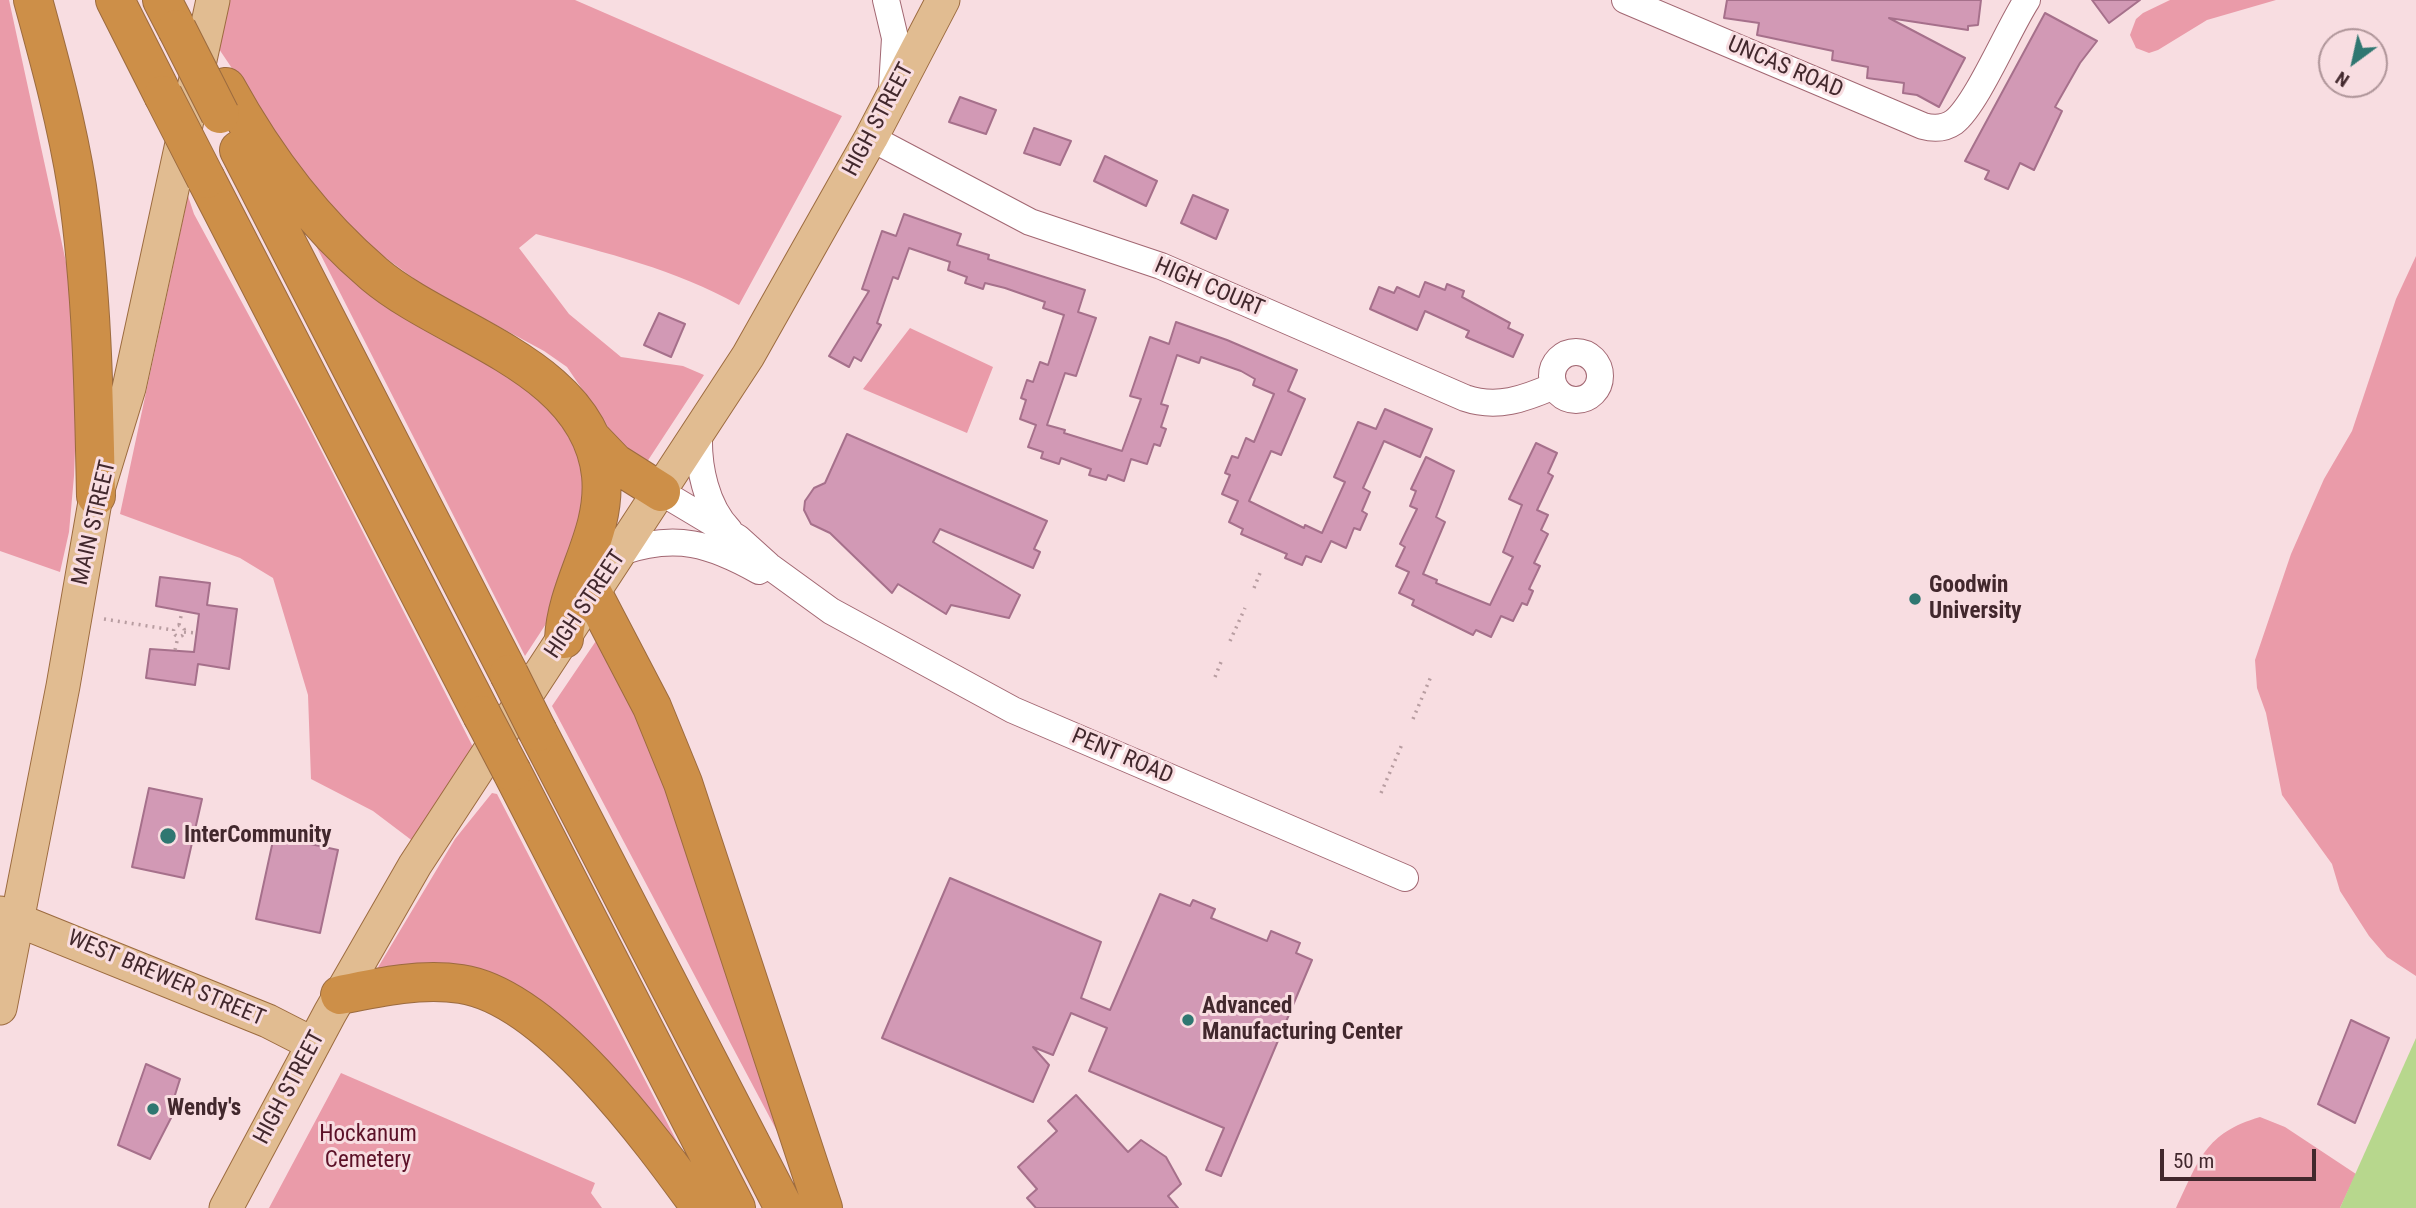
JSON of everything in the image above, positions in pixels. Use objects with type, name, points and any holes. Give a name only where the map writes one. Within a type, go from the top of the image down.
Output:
[{"type":"highway","points":[[33,0],[62,111],[82,223],[92,345],[96,496]]},
{"type":"highway","points":[[115,0],[736,1208]]},
{"type":"highway","points":[[171,11],[223,101],[538,732],[784,1208]]},
{"type":"highway","points":[[223,101],[254,136],[282,177],[357,258],[404,295],[542,378],[570,405],[591,438],[615,463],[662,492]]},
{"type":"highway","points":[[564,639],[571,597],[594,541],[601,510],[601,471],[591,438]]},
{"type":"highway","points":[[593,594],[652,707],[683,783],[823,1208]]},
{"type":"highway","points":[[340,995],[401,984],[445,982],[477,988],[510,1002],[543,1026],[570,1051],[649,1140],[701,1208]]},
{"type":"main road","name":"MAIN STREET","points":[[0,1009],[8,916],[64,686],[96,496],[126,403],[213,0]]},
{"type":"main road","name":"HIGH STREET","points":[[226,1208],[340,995],[430,840],[662,492],[766,325],[871,138],[943,0]]},
{"type":"main road","name":"WEST BREWER STREET","points":[[8,916],[268,1021],[313,1044]]},
{"type":"street","points":[[887,0],[896,52],[894,78],[887,107]]},
{"type":"street","name":"UNCAS ROAD","points":[[1625,0],[1923,126],[1946,126],[1966,108],[2026,0]]},
{"type":"street","name":"HIGH COURT","points":[[871,138],[1031,222],[1168,269],[1465,398],[1486,403],[1507,403],[1554,386]]},
{"type":"street","name":"PENT ROAD","points":[[699,435],[701,466],[707,490],[720,517],[738,538],[784,577],[847,620]]},
{"type":"street","name":"PENT ROAD","points":[[662,492],[738,538]]},
{"type":"street","name":"PENT ROAD","points":[[621,552],[657,543],[696,543],[709,547],[1031,719],[1405,878]]},
{"type":"path","points":[[1254,587],[1260,573]]},
{"type":"path","points":[[1230,641],[1245,608]]},
{"type":"path","points":[[181,612],[180,625],[184,632]]},
{"type":"path","points":[[104,619],[173,630],[180,625]]},
{"type":"path","points":[[173,630],[178,637]]},
{"type":"path","points":[[176,650],[178,637],[184,632],[196,633]]},
{"type":"path","points":[[1215,677],[1221,662]]},
{"type":"path","points":[[1413,719],[1432,674]]},
{"type":"path","points":[[1381,793],[1403,742]]},
{"type":"green space","points":[[0,0],[9,0],[74,299],[77,402],[74,476],[69,532],[60,572],[0,551]]},
{"type":"green space","points":[[230,0],[575,0],[842,116],[739,305],[665,272],[536,234],[519,248],[569,314],[621,357],[683,366],[704,375],[643,468],[613,435],[567,367],[544,351],[424,286],[334,220],[219,49]]},
{"type":"green space","points":[[2170,0],[2276,0],[2207,20],[2158,50],[2149,53],[2136,48],[2130,35],[2136,19]]},
{"type":"green space","points":[[188,196],[194,214],[304,417],[473,747],[414,842],[373,811],[311,779],[308,695],[273,578],[240,558],[120,514]]},
{"type":"green space","points":[[305,224],[548,404],[579,454],[587,498],[555,610],[525,656]]},
{"type":"green space","points":[[2416,256],[2416,976],[2387,957],[2369,936],[2340,891],[2332,864],[2282,795],[2266,713],[2257,688],[2255,660],[2291,554],[2324,479],[2352,431],[2396,299]]},
{"type":"green space","points":[[910,328],[993,367],[967,433],[863,389]]},
{"type":"green space","points":[[600,635],[674,774],[781,1130],[778,1133],[552,706]]},
{"type":"green space","points":[[492,793],[497,794],[688,1163],[545,1013],[374,974],[455,839]]},
{"type":"green space","name":"Hockanum Cemetery","points":[[341,1073],[595,1183],[591,1193],[602,1208],[269,1208]]},
{"type":"green space","points":[[2260,1117],[2285,1127],[2356,1174],[2340,1208],[2176,1208],[2198,1162],[2215,1140],[2227,1131]]},
{"type":"shaded area","points":[[2416,1038],[2416,1208],[2340,1208]]},
{"type":"building","points":[[1727,0],[1981,0],[1978,25],[1968,26],[1968,30],[1889,18],[1965,58],[1939,107],[1917,95],[1903,93],[1904,83],[1867,78],[1868,67],[1832,60],[1833,51],[1757,35],[1759,23],[1724,18]]},
{"type":"building","points":[[2092,0],[2140,0],[2109,23]]},
{"type":"building","points":[[2045,13],[2097,41],[2080,63],[2055,107],[2062,111],[2034,170],[2020,163],[2008,189],[1985,179],[1989,171],[1965,161]]},
{"type":"building","points":[[960,97],[996,110],[986,134],[949,122]]},
{"type":"building","points":[[1034,128],[1071,141],[1060,165],[1024,153]]},
{"type":"building","points":[[1105,156],[1157,181],[1146,206],[1094,181]]},
{"type":"building","points":[[1193,195],[1228,210],[1216,239],[1181,223]]},
{"type":"building","points":[[904,214],[961,234],[957,245],[989,255],[988,259],[1085,290],[1078,312],[1096,318],[1076,376],[1065,373],[1047,425],[1122,451],[1141,399],[1130,396],[1150,337],[1169,344],[1176,322],[1297,370],[1288,391],[1305,399],[1281,455],[1271,451],[1249,501],[1304,528],[1305,525],[1322,533],[1345,482],[1334,477],[1358,422],[1376,429],[1385,409],[1432,429],[1420,457],[1384,441],[1363,488],[1370,492],[1362,511],[1367,514],[1360,530],[1354,528],[1346,548],[1331,541],[1321,562],[1306,556],[1302,565],[1285,558],[1287,554],[1241,534],[1243,529],[1229,522],[1238,501],[1222,494],[1230,475],[1225,473],[1232,456],[1238,458],[1246,438],[1254,442],[1274,394],[1253,385],[1255,379],[1241,371],[1201,357],[1199,363],[1177,355],[1161,404],[1168,406],[1161,427],[1166,429],[1160,446],[1154,444],[1147,464],[1131,459],[1124,481],[1108,475],[1106,480],[1089,475],[1091,469],[1061,458],[1059,464],[1041,458],[1043,452],[1028,447],[1036,425],[1020,419],[1026,400],[1021,398],[1027,380],[1033,382],[1040,362],[1048,365],[1064,315],[1043,308],[1045,302],[985,283],[983,289],[965,283],[967,277],[948,270],[950,262],[909,248],[898,279],[893,277],[877,323],[881,325],[861,361],[854,357],[849,367],[829,356],[869,291],[862,289],[882,231],[896,236]]},
{"type":"building","points":[[1425,282],[1445,290],[1447,284],[1464,291],[1462,297],[1510,323],[1508,328],[1523,335],[1513,357],[1466,337],[1469,331],[1425,311],[1417,330],[1370,309],[1379,287],[1394,293],[1397,287],[1419,297]]},
{"type":"building","points":[[659,313],[685,324],[671,357],[644,345]]},
{"type":"building","points":[[847,434],[1047,521],[1034,549],[1040,552],[1033,568],[940,529],[933,542],[1020,595],[1009,618],[951,605],[946,614],[898,584],[892,593],[830,533],[811,524],[804,510],[805,501],[814,488],[825,483]]},
{"type":"building","points":[[1536,443],[1557,453],[1548,473],[1553,476],[1537,510],[1548,515],[1541,530],[1548,534],[1534,563],[1540,566],[1529,589],[1533,591],[1527,605],[1522,603],[1513,621],[1501,616],[1491,637],[1476,630],[1473,635],[1412,605],[1414,600],[1399,593],[1409,572],[1396,566],[1405,547],[1400,544],[1417,509],[1410,506],[1416,491],[1411,489],[1426,457],[1454,471],[1436,517],[1445,522],[1423,574],[1437,580],[1436,583],[1490,605],[1513,557],[1503,552],[1522,505],[1509,499]]},
{"type":"building","points":[[160,577],[210,583],[207,605],[237,609],[229,669],[198,664],[195,685],[146,678],[150,649],[194,652],[199,614],[156,606]]},
{"type":"building","name":"InterCommunity","points":[[149,788],[202,799],[184,878],[132,867]]},
{"type":"building","points":[[274,836],[338,850],[320,933],[256,919]]},
{"type":"building","name":"Advanced Manufacturing Center","points":[[950,878],[1101,942],[1081,998],[1110,1010],[1160,894],[1190,906],[1193,900],[1215,909],[1211,918],[1267,941],[1271,931],[1300,943],[1296,953],[1312,960],[1221,1176],[1206,1170],[1224,1128],[1089,1071],[1107,1028],[1071,1013],[1053,1055],[1033,1047],[1049,1065],[1033,1102],[882,1038]]},
{"type":"building","points":[[2351,1020],[2389,1038],[2355,1123],[2318,1104]]},
{"type":"building","name":"Wendy's","points":[[146,1064],[180,1079],[169,1114],[172,1116],[150,1159],[118,1145]]},
{"type":"building","points":[[1076,1095],[1128,1152],[1141,1140],[1166,1157],[1181,1184],[1168,1196],[1178,1208],[1036,1208],[1027,1198],[1037,1189],[1018,1167],[1057,1131],[1048,1121]]},
{"type":"place","name":"Goodwin University","points":[[1915,599]]},
{"type":"place","name":"InterCommunity","points":[[168,836]]},
{"type":"place","name":"Advanced Manufacturing Center","points":[[1188,1020]]},
{"type":"place","name":"Wendy's","points":[[153,1109]]}]
